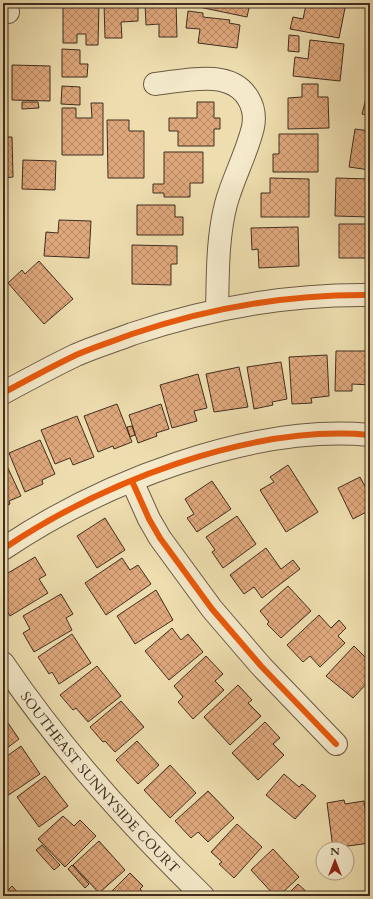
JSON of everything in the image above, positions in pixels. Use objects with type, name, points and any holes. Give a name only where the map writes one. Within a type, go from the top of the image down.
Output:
[{"type":"street","points":[[155,84],[212,78],[230,82],[242,89],[253,106],[254,126],[226,204],[218,250],[217,310]]},
{"type":"street","points":[[3,393],[77,355],[156,326],[217,310],[296,298],[370,295]]},
{"type":"street","points":[[3,549],[53,517],[132,481],[198,457],[277,439],[345,433],[370,435]]},
{"type":"street","points":[[132,481],[149,519],[160,538],[212,609],[261,666],[336,744]]},
{"type":"street","name":"SOUTHEAST SUNNYSIDE COURT","points":[[3,663],[56,737],[94,783],[147,842],[203,896]]},
{"type":"building","points":[[63,3],[99,3],[98,45],[86,45],[86,34],[77,34],[77,43],[63,43]]},
{"type":"building","points":[[104,3],[138,3],[138,21],[121,22],[122,38],[105,38]]},
{"type":"building","points":[[145,3],[176,3],[177,37],[159,37],[159,24],[146,25]]},
{"type":"building","points":[[200,3],[250,3],[247,17],[199,7]]},
{"type":"building","points":[[280,3],[297,3],[296,7]]},
{"type":"building","points":[[300,3],[346,3],[339,38],[290,29],[293,17],[303,19],[306,5]]},
{"type":"building","points":[[188,11],[203,13],[203,17],[230,20],[229,23],[240,25],[237,48],[198,43],[200,29],[186,28]]},
{"type":"building","points":[[289,35],[299,36],[299,52],[288,51]]},
{"type":"building","points":[[310,40],[344,44],[340,81],[293,76],[295,57],[308,59]]},
{"type":"building","points":[[62,49],[80,50],[80,64],[88,64],[87,77],[62,77]]},
{"type":"building","points":[[12,65],[50,66],[50,101],[12,100]]},
{"type":"building","points":[[302,84],[318,84],[318,97],[328,97],[329,128],[288,129],[288,98],[302,97]]},
{"type":"building","points":[[62,86],[80,87],[80,105],[61,104]]},
{"type":"building","points":[[368,91],[370,91],[370,116],[362,114]]},
{"type":"building","points":[[22,102],[38,102],[39,108],[22,109]]},
{"type":"building","points":[[197,102],[214,102],[214,118],[220,118],[220,129],[214,129],[214,146],[178,146],[178,131],[169,131],[169,118],[197,118]]},
{"type":"building","points":[[91,103],[103,103],[103,155],[62,155],[62,108],[76,108],[76,118],[92,118]]},
{"type":"building","points":[[107,120],[129,120],[129,131],[144,131],[144,178],[108,178]]},
{"type":"building","points":[[355,129],[370,131],[370,170],[349,167]]},
{"type":"building","points":[[279,134],[318,134],[318,172],[273,172],[273,154],[279,154]]},
{"type":"building","points":[[3,137],[12,137],[13,177],[3,178]]},
{"type":"building","points":[[164,152],[203,152],[203,183],[190,183],[190,197],[164,197],[164,193],[153,193],[153,184],[164,184]]},
{"type":"building","points":[[23,160],[56,161],[55,190],[22,189]]},
{"type":"building","points":[[270,178],[309,179],[309,217],[261,217],[261,193],[270,193]]},
{"type":"building","points":[[336,178],[370,179],[370,217],[335,216]]},
{"type":"building","points":[[137,205],[175,205],[175,217],[183,217],[183,235],[137,235]]},
{"type":"building","points":[[59,220],[91,221],[89,258],[44,256],[46,232],[58,233]]},
{"type":"building","points":[[339,224],[370,224],[370,258],[339,258]]},
{"type":"building","points":[[298,227],[299,266],[259,268],[258,249],[252,250],[251,228]]},
{"type":"building","points":[[132,245],[177,246],[177,264],[171,264],[171,285],[132,284]]},
{"type":"building","points":[[39,261],[73,299],[44,324],[8,283],[22,270],[25,274]]},
{"type":"building","points":[[3,288],[6,324],[3,324]]},
{"type":"building","points":[[336,351],[370,351],[370,385],[352,384],[352,391],[335,391]]},
{"type":"building","points":[[327,355],[329,396],[311,398],[312,403],[292,404],[289,357]]},
{"type":"building","points":[[281,362],[287,399],[272,402],[273,405],[254,409],[247,367]]},
{"type":"building","points":[[239,367],[248,407],[214,412],[206,374]]},
{"type":"building","points":[[198,374],[207,408],[194,411],[197,421],[172,428],[160,385]]},
{"type":"building","points":[[117,404],[132,442],[114,449],[113,446],[98,452],[84,416]]},
{"type":"building","points":[[161,404],[169,429],[156,433],[157,436],[138,443],[129,415]]},
{"type":"building","points":[[77,416],[94,457],[73,465],[70,458],[55,464],[41,430]]},
{"type":"building","points":[[132,426],[135,435],[130,437],[127,427]]},
{"type":"building","points":[[40,440],[55,474],[42,480],[43,484],[25,492],[9,453]]},
{"type":"building","points":[[6,464],[21,496],[9,501],[10,504],[3,508],[3,465]]},
{"type":"building","points":[[288,465],[318,512],[286,532],[260,490],[274,482],[270,477]]},
{"type":"building","points":[[360,477],[370,496],[370,510],[353,519],[338,488]]},
{"type":"building","points":[[212,481],[231,509],[197,532],[187,518],[194,514],[185,499]]},
{"type":"building","points":[[237,516],[256,544],[223,568],[212,552],[215,550],[206,537]]},
{"type":"building","points":[[105,518],[125,550],[97,568],[77,536]]},
{"type":"building","points":[[266,548],[281,569],[293,560],[300,569],[262,598],[254,587],[244,594],[230,575]]},
{"type":"building","points":[[35,557],[46,575],[39,579],[48,593],[10,616],[3,604],[3,593],[5,592],[3,588],[3,576]]},
{"type":"building","points":[[122,558],[130,570],[138,565],[151,584],[106,615],[85,583]]},
{"type":"building","points":[[288,586],[311,611],[281,638],[267,624],[269,622],[260,611]]},
{"type":"building","points":[[156,590],[173,620],[135,644],[117,616]]},
{"type":"building","points":[[61,594],[73,614],[66,618],[72,630],[34,652],[23,633],[30,629],[23,616]]},
{"type":"building","points":[[319,615],[331,628],[339,620],[346,628],[338,636],[345,643],[320,667],[310,656],[303,662],[287,645]]},
{"type":"building","points":[[172,628],[181,640],[188,634],[203,652],[169,680],[145,651]]},
{"type":"building","points":[[72,634],[91,663],[59,684],[52,672],[49,674],[38,657]]},
{"type":"building","points":[[354,646],[370,662],[370,680],[353,698],[326,676]]},
{"type":"building","points":[[206,656],[223,674],[215,681],[224,690],[193,719],[178,702],[183,697],[174,686]]},
{"type":"building","points":[[97,666],[121,696],[88,722],[76,708],[73,710],[60,695]]},
{"type":"building","points":[[238,685],[252,700],[248,703],[261,716],[230,745],[204,717]]},
{"type":"building","points":[[121,701],[144,727],[115,752],[105,741],[103,742],[90,727]]},
{"type":"building","points":[[265,722],[280,738],[273,744],[284,755],[258,780],[232,753]]},
{"type":"building","points":[[8,723],[19,739],[3,751],[3,725]]},
{"type":"building","points":[[137,741],[159,765],[138,784],[116,760]]},
{"type":"building","points":[[21,746],[40,774],[7,796],[3,790],[3,759]]},
{"type":"building","points":[[170,765],[196,793],[170,818],[144,790]]},
{"type":"building","points":[[284,774],[299,787],[302,784],[316,796],[295,819],[266,795]]},
{"type":"building","points":[[45,776],[68,806],[39,827],[17,797]]},
{"type":"building","points":[[208,791],[234,818],[208,842],[198,832],[191,838],[175,821]]},
{"type":"building","points":[[344,800],[345,804],[364,801],[370,843],[355,845],[355,841],[332,841],[327,803]]},
{"type":"building","points":[[63,816],[74,826],[80,820],[96,836],[65,867],[38,839]]},
{"type":"building","points":[[237,824],[262,847],[234,878],[219,864],[222,862],[211,852]]},
{"type":"building","points":[[99,841],[125,870],[99,893],[73,865]]},
{"type":"building","points":[[42,845],[60,865],[54,870],[36,850]]},
{"type":"building","points":[[273,849],[299,877],[279,896],[275,896],[251,870]]},
{"type":"building","points":[[72,865],[89,884],[85,888],[68,869]]},
{"type":"building","points":[[130,873],[143,886],[140,889],[147,896],[107,896]]},
{"type":"building","points":[[298,884],[311,896],[286,896]]},
{"type":"building","points":[[12,886],[21,896],[3,896],[3,895]]},
{"type":"cycle path","points":[[3,393],[83,352],[132,334],[190,317],[250,304],[279,300],[340,295],[370,295]]},
{"type":"cycle path","points":[[3,549],[42,525],[85,502],[131,481],[178,463],[227,449],[276,439],[324,434],[370,435]]},
{"type":"cycle path","points":[[132,481],[149,519],[160,538],[212,609],[261,666],[336,744]]}]
